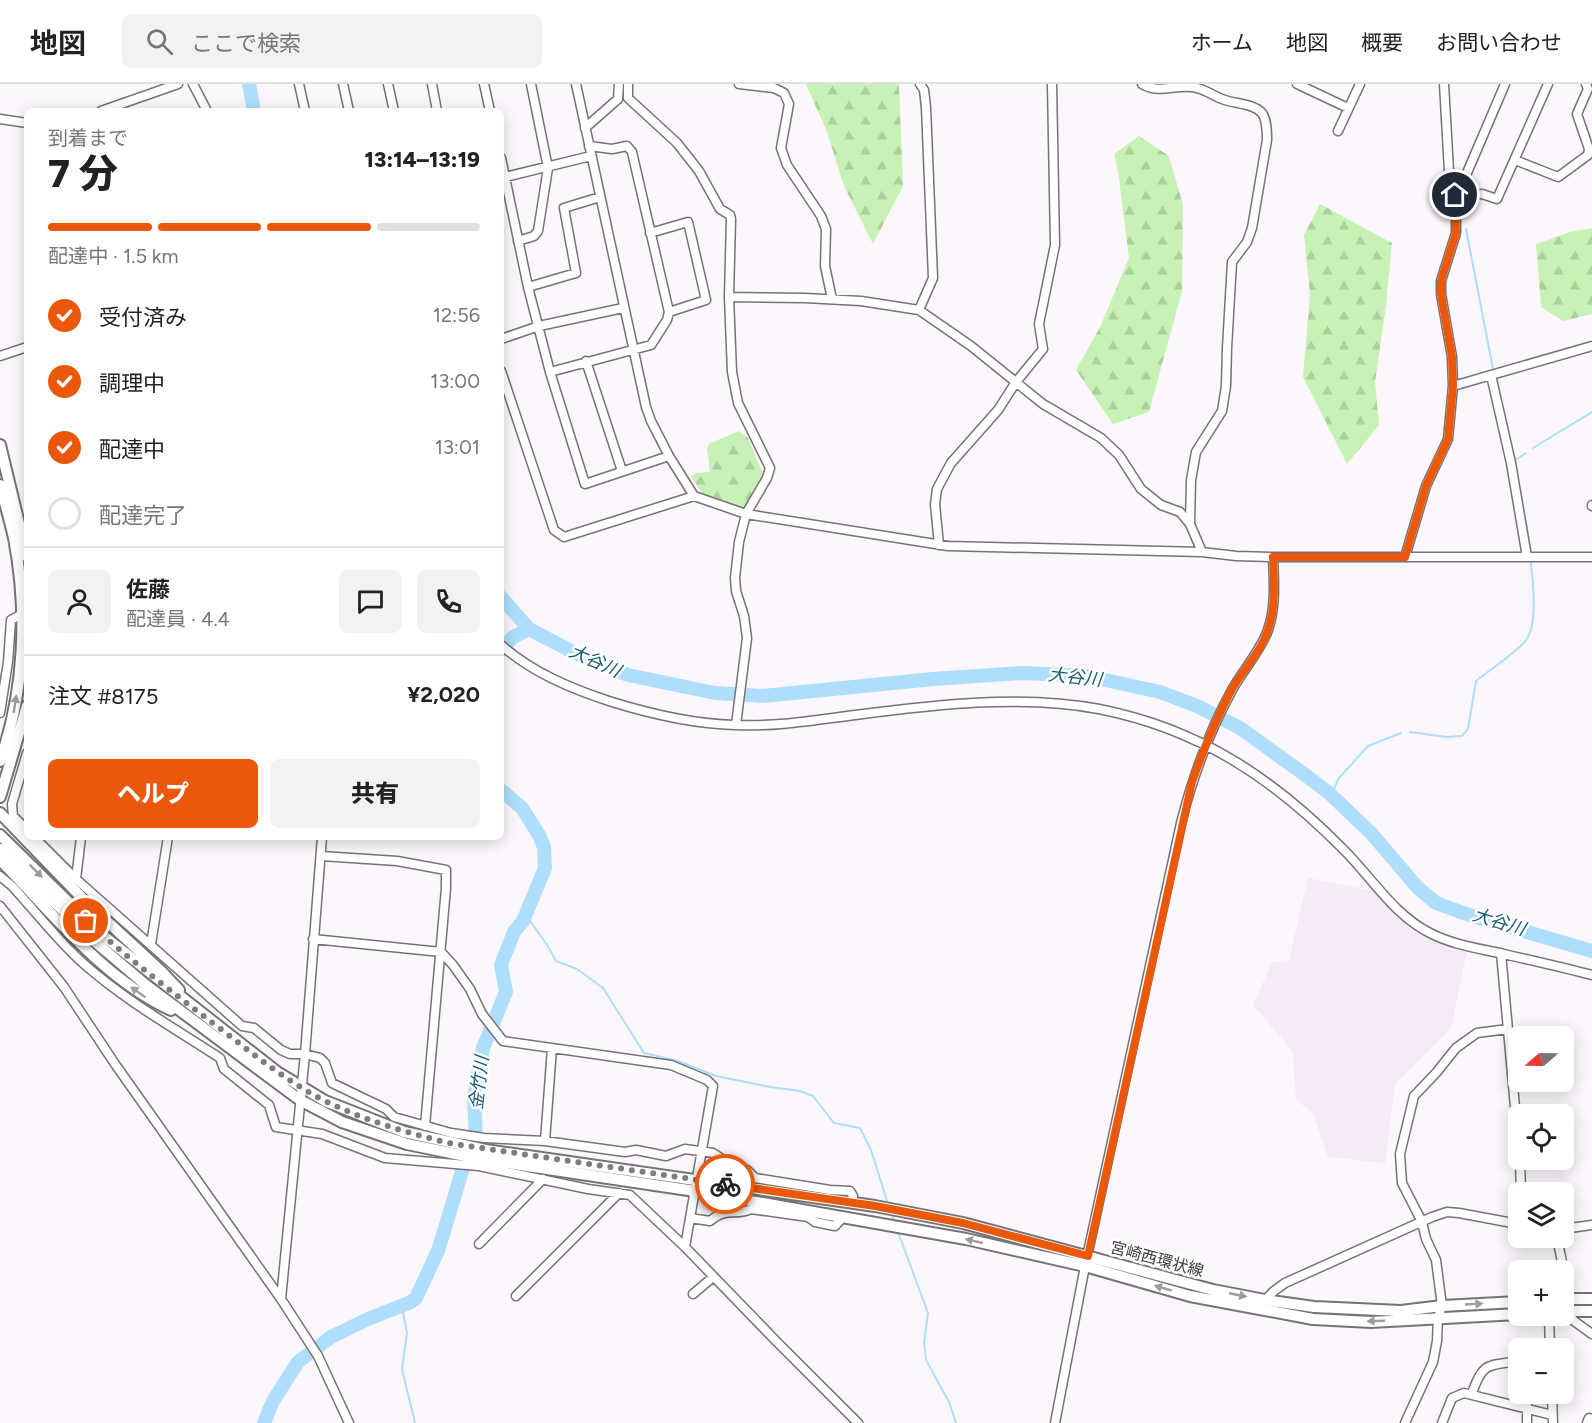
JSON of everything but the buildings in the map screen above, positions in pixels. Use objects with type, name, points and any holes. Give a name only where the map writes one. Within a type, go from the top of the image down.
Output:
[{"type":"main road","points":[[0,445],[24,545]]},
{"type":"main road","points":[[0,485],[14,538],[24,614],[14,711],[0,797]]},
{"type":"main road","points":[[5,757],[24,713]]},
{"type":"main road","points":[[0,813],[24,838]]},
{"type":"main road","name":"宮崎西環状線","points":[[0,836],[69,910]]},
{"type":"main road","points":[[26,840],[86,902],[161,970],[194,1015]]},
{"type":"main road","name":"宮崎西環状線","points":[[0,849],[194,1015],[300,1100],[342,1122],[424,1149],[448,1148]]},
{"type":"main road","points":[[0,860],[3,871],[111,973],[148,999],[194,1015]]},
{"type":"main road","name":"宮崎西環状線","points":[[194,1015],[301,1088],[325,1101],[377,1123],[482,1158],[697,1181],[896,1210],[963,1223],[1190,1296],[1312,1319],[1371,1322],[1508,1314]]},
{"type":"main road","name":"宮崎西環状線","points":[[697,1181],[843,1217],[1086,1261],[1265,1300],[1314,1307],[1401,1311],[1508,1303]]},
{"type":"main road","points":[[1574,1299],[1592,1299]]},
{"type":"main road","points":[[1574,1311],[1592,1311]]},
{"type":"street","points":[[109,108],[178,84]]},
{"type":"street","points":[[194,84],[206,108]]},
{"type":"street","points":[[299,84],[304,108]]},
{"type":"street","points":[[342,84],[348,108]]},
{"type":"street","points":[[388,84],[393,108]]},
{"type":"street","points":[[432,84],[436,108]]},
{"type":"street","points":[[484,84],[489,108]]},
{"type":"street","points":[[518,241],[534,236],[538,231],[548,168],[531,84]]},
{"type":"street","points":[[576,84],[623,308],[651,421],[694,496]]},
{"type":"street","points":[[585,128],[618,99],[619,84]]},
{"type":"street","points":[[628,84],[628,98],[677,143],[699,171],[720,209],[730,215],[729,297],[732,372],[738,404],[770,468],[767,478],[746,514],[739,542],[736,591],[744,615],[747,638],[736,723]]},
{"type":"street","points":[[739,84],[774,88],[784,93],[789,104],[781,148],[787,165],[821,216],[826,229],[825,266],[832,299]]},
{"type":"street","points":[[919,310],[933,278],[926,107],[921,84]]},
{"type":"street","points":[[939,545],[935,504],[937,489],[951,463],[998,410],[1016,382],[1043,349],[1039,324],[1055,245],[1052,84]]},
{"type":"street","points":[[1142,84],[1158,90],[1199,88],[1224,100],[1251,106],[1262,114],[1267,128],[1252,228],[1246,242],[1232,262],[1227,386],[1221,411],[1196,452],[1191,480],[1190,524]]},
{"type":"street","points":[[1297,84],[1312,87],[1348,108]]},
{"type":"street","points":[[1338,131],[1360,84]]},
{"type":"street","points":[[1405,557],[1426,486],[1448,439],[1453,386],[1452,357],[1441,294],[1441,281],[1456,233],[1455,195],[1449,171],[1444,84]]},
{"type":"street","points":[[1455,195],[1464,180],[1505,84]]},
{"type":"street","points":[[1455,195],[1482,194],[1497,199],[1548,84]]},
{"type":"street","points":[[1515,160],[1558,177],[1588,155],[1589,149],[1577,114],[1588,89],[1586,84]]},
{"type":"street","points":[[0,120],[24,123]]},
{"type":"street","points":[[550,372],[651,345],[667,320],[669,312],[632,152],[627,146],[612,149],[589,146]]},
{"type":"street","points":[[505,177],[591,156]]},
{"type":"street","points":[[504,172],[538,326],[585,484],[669,456]]},
{"type":"street","points":[[528,287],[576,273],[564,208],[600,197]]},
{"type":"street","points":[[650,233],[688,222],[706,300],[669,312]]},
{"type":"street","points":[[729,297],[832,299],[919,310],[971,346],[1043,404],[1101,438],[1119,455],[1141,489],[1161,505],[1180,512],[1190,524],[1202,552]]},
{"type":"street","points":[[504,338],[538,326],[623,308]]},
{"type":"street","points":[[1453,386],[1592,346]]},
{"type":"street","points":[[0,356],[24,348]]},
{"type":"street","points":[[586,362],[622,471]]},
{"type":"street","points":[[1491,375],[1511,463],[1527,557]]},
{"type":"street","points":[[504,380],[545,508],[554,530],[564,537],[694,496],[746,514],[939,545],[986,549],[1202,552],[1273,557],[1592,556]]},
{"type":"street","points":[[1055,1423],[1086,1261],[1181,823],[1192,782],[1207,741],[1233,687],[1267,633],[1274,591],[1273,557]]},
{"type":"street","points":[[0,713],[8,662],[11,620],[24,614]]},
{"type":"street","points":[[504,648],[513,656],[560,683],[602,699],[644,712],[716,724],[794,723],[983,702],[1017,702],[1097,709],[1144,719],[1207,741],[1264,780],[1345,851],[1409,919],[1429,933],[1456,944],[1592,975]]},
{"type":"street","points":[[24,763],[12,804],[13,816],[24,827]]},
{"type":"street","points":[[37,840],[76,879],[242,1026],[254,1028],[281,1050],[290,1054],[305,1054],[320,1058],[326,1063],[332,1083],[386,1109],[394,1117],[425,1126],[448,1148]]},
{"type":"street","points":[[76,879],[81,840]]},
{"type":"street","points":[[151,944],[168,840]]},
{"type":"street","points":[[281,1299],[305,1054],[322,840]]},
{"type":"street","points":[[321,856],[397,861],[446,870],[425,1126]]},
{"type":"street","points":[[3,871],[12,886],[82,962],[128,1000],[220,1058],[224,1069],[269,1105],[276,1127],[322,1134],[386,1158],[448,1148],[484,1138],[545,1141],[625,1152],[636,1150],[666,1156],[685,1149],[713,1153],[733,1166],[747,1170],[755,1178],[850,1191],[853,1196],[852,1203]]},
{"type":"street","points":[[0,906],[64,987],[115,1065],[281,1299],[318,1356],[349,1423]]},
{"type":"street","points":[[313,939],[441,952],[470,989],[482,1014],[503,1041],[671,1065],[707,1080],[712,1086],[685,1247]]},
{"type":"street","points":[[1405,1423],[1433,1362],[1438,1318],[1442,1306],[1436,1260],[1426,1239],[1422,1222],[1402,1183],[1400,1154],[1413,1096],[1436,1074],[1456,1048],[1477,1033],[1508,1029],[1501,953]]},
{"type":"street","points":[[545,1141],[552,1047]]},
{"type":"street","points":[[482,1158],[543,1179],[630,1195],[685,1247],[858,1423]]},
{"type":"street","points":[[479,1244],[543,1179]]},
{"type":"street","points":[[516,1296],[619,1193]]},
{"type":"street","points":[[690,1218],[710,1221],[718,1214],[728,1211],[744,1212],[751,1209],[808,1217],[815,1222],[835,1226],[843,1217]]},
{"type":"street","points":[[1265,1300],[1285,1283],[1447,1212],[1508,1222]]},
{"type":"street","points":[[1574,1227],[1592,1225]]},
{"type":"street","points":[[693,1294],[713,1277]]},
{"type":"street","points":[[1574,1321],[1592,1334]]},
{"type":"street","points":[[1472,1393],[1479,1372],[1489,1366],[1508,1363]]},
{"type":"street","points":[[1442,1423],[1452,1398],[1464,1392],[1528,1408],[1552,1419]]},
{"type":"street","points":[[1527,1423],[1528,1404]]},
{"type":"street","points":[[1587,1423],[1588,1418],[1592,1419]]},
{"type":"shaded area","points":[[1308,878],[1375,891],[1419,933],[1467,951],[1451,1028],[1395,1084],[1385,1163],[1328,1157],[1313,1113],[1296,1100],[1293,1052],[1253,1005],[1272,962],[1289,960]]},
{"type":"green space","points":[[806,84],[899,84],[903,186],[873,244],[844,186],[827,132]]},
{"type":"green space","points":[[1139,136],[1169,156],[1183,205],[1182,291],[1149,412],[1113,424],[1076,370],[1100,327],[1129,258],[1114,154]]},
{"type":"green space","points":[[1320,204],[1392,243],[1375,382],[1379,425],[1347,464],[1303,377],[1310,295],[1304,235]]},
{"type":"green space","points":[[1592,228],[1592,314],[1563,321],[1541,307],[1536,244],[1570,232]]},
{"type":"green space","points":[[739,431],[748,438],[764,476],[763,482],[743,509],[704,496],[691,477],[696,473],[710,472],[707,448],[709,444]]},
{"type":"waterway","name":"大谷川","points":[[249,84],[253,108]]},
{"type":"waterway","points":[[1466,229],[1493,369]]},
{"type":"waterway","points":[[1533,448],[1592,412]]},
{"type":"waterway","points":[[1514,461],[1526,453]]},
{"type":"waterway","points":[[1520,490],[1531,552]]},
{"type":"waterway","points":[[1410,732],[1447,737],[1462,736],[1468,729],[1476,681],[1516,650],[1530,633],[1534,603],[1531,563]]},
{"type":"waterway","name":"大谷川","points":[[504,600],[529,629],[573,652],[628,675],[715,693],[763,696],[933,679],[1023,673],[1087,676],[1160,692],[1197,706],[1240,728],[1329,793],[1371,833],[1418,888],[1436,903],[1592,951]]},
{"type":"waterway","name":"金竹川","points":[[504,647],[513,637],[529,629]]},
{"type":"waterway","points":[[1331,795],[1339,778],[1368,746],[1401,733]]},
{"type":"waterway","name":"金竹川","points":[[264,1423],[273,1401],[298,1362],[331,1337],[411,1302],[416,1298],[438,1251],[463,1168],[476,1139],[474,1097],[483,1048],[506,992],[501,965],[514,932],[523,921],[545,868],[544,847],[539,835],[522,808],[504,793]]},
{"type":"waterway","points":[[526,915],[556,961],[577,969],[603,988],[644,1053],[678,1061],[716,1076],[800,1091],[813,1096],[834,1123],[860,1128],[871,1150],[888,1204]]},
{"type":"waterway","points":[[891,1212],[895,1224]]},
{"type":"waterway","points":[[898,1232],[928,1313],[924,1343],[926,1360],[949,1402],[956,1423]]},
{"type":"waterway","points":[[402,1307],[407,1333],[402,1369],[415,1423]]},
{"type":"way so far","points":[[86,921],[277,1072],[301,1088],[347,1111],[404,1132],[448,1143],[725,1184]]},
{"type":"route","points":[[725,1184],[875,1206],[963,1223],[1088,1256],[1181,823],[1192,782],[1206,744],[1233,687],[1267,633],[1274,591],[1273,557],[1405,557],[1419,504],[1448,439],[1453,386],[1452,357],[1441,294],[1441,281],[1456,233],[1455,195]]}]
